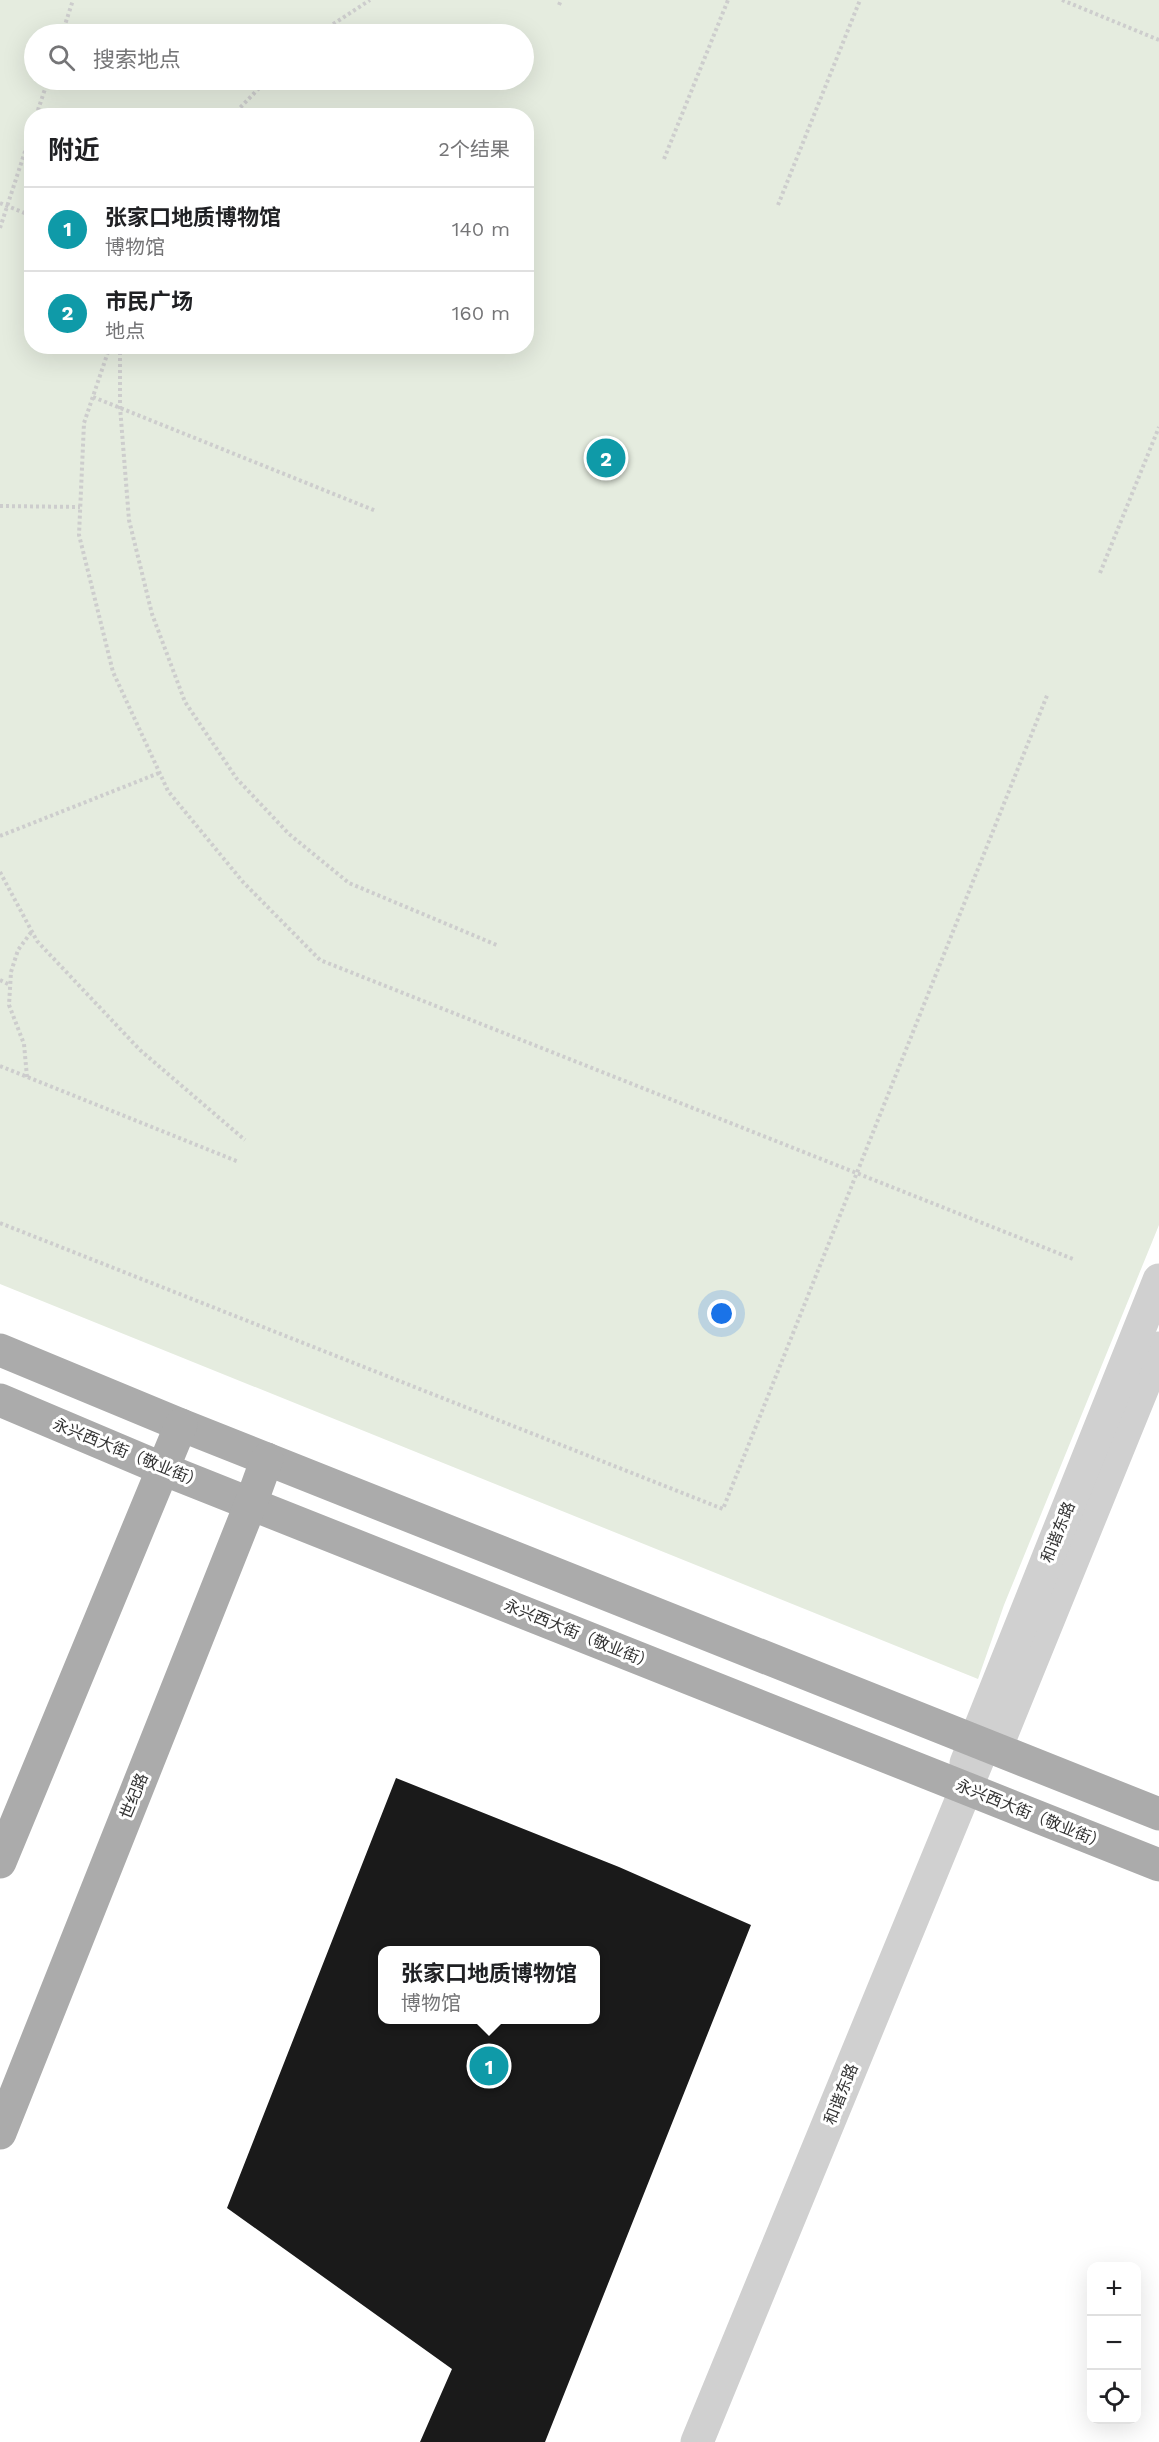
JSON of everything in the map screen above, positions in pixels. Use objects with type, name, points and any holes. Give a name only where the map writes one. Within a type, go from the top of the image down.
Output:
[{"type":"main road","points":[[0,1350],[181,1425],[1159,1814]]},
{"type":"main road","name":"永兴西大街（敬业街）","points":[[0,1400],[163,1469],[1159,1865]]},
{"type":"main road","points":[[0,1862],[181,1425]]},
{"type":"main road","name":"世纪路","points":[[0,2133],[267,1459]]},
{"type":"street","name":"和谐东路","points":[[698,2442],[968,1788],[1159,1280]]},
{"type":"street","name":"和谐东路","points":[[985,1745],[1159,1348]]},
{"type":"path","points":[[65,24],[73,0]]},
{"type":"path","points":[[333,24],[370,0]]},
{"type":"path","points":[[664,159],[728,0]]},
{"type":"path","points":[[778,205],[860,0]]},
{"type":"path","points":[[1062,0],[1159,40]]},
{"type":"path","points":[[39,108],[45,90]]},
{"type":"path","points":[[240,108],[257,90]]},
{"type":"path","points":[[0,228],[24,154]]},
{"type":"path","points":[[0,203],[24,213]]},
{"type":"path","points":[[107,354],[84,423],[79,535],[112,672],[168,791],[243,882],[320,960],[1073,1259]]},
{"type":"path","points":[[120,354],[120,407],[129,520],[152,614],[185,702],[237,779],[289,834],[349,883],[499,946]]},
{"type":"path","points":[[93,396],[376,511]]},
{"type":"path","points":[[1100,573],[1159,428]]},
{"type":"path","points":[[0,506],[80,507]]},
{"type":"path","points":[[0,1222],[723,1509],[1048,693]]},
{"type":"path","points":[[0,836],[159,773]]},
{"type":"path","points":[[0,872],[37,941],[140,1050],[245,1140]]},
{"type":"path","points":[[27,1077],[24,1044],[9,1005],[10,972],[18,950],[32,930]]},
{"type":"path","points":[[0,980],[10,985]]},
{"type":"path","points":[[0,1066],[239,1162]]},
{"type":"shaded area","points":[[0,0],[1159,0],[1159,1225],[1004,1605],[978,1679],[0,1284]]},
{"type":"building","points":[[396,1778],[619,1867],[751,1925],[545,2442],[420,2442],[452,2369],[227,2208]]},
{"type":"place","name":"市民广场","points":[[606,458]]},
{"type":"place","name":"张家口地质博物馆","points":[[489,2066]]}]
